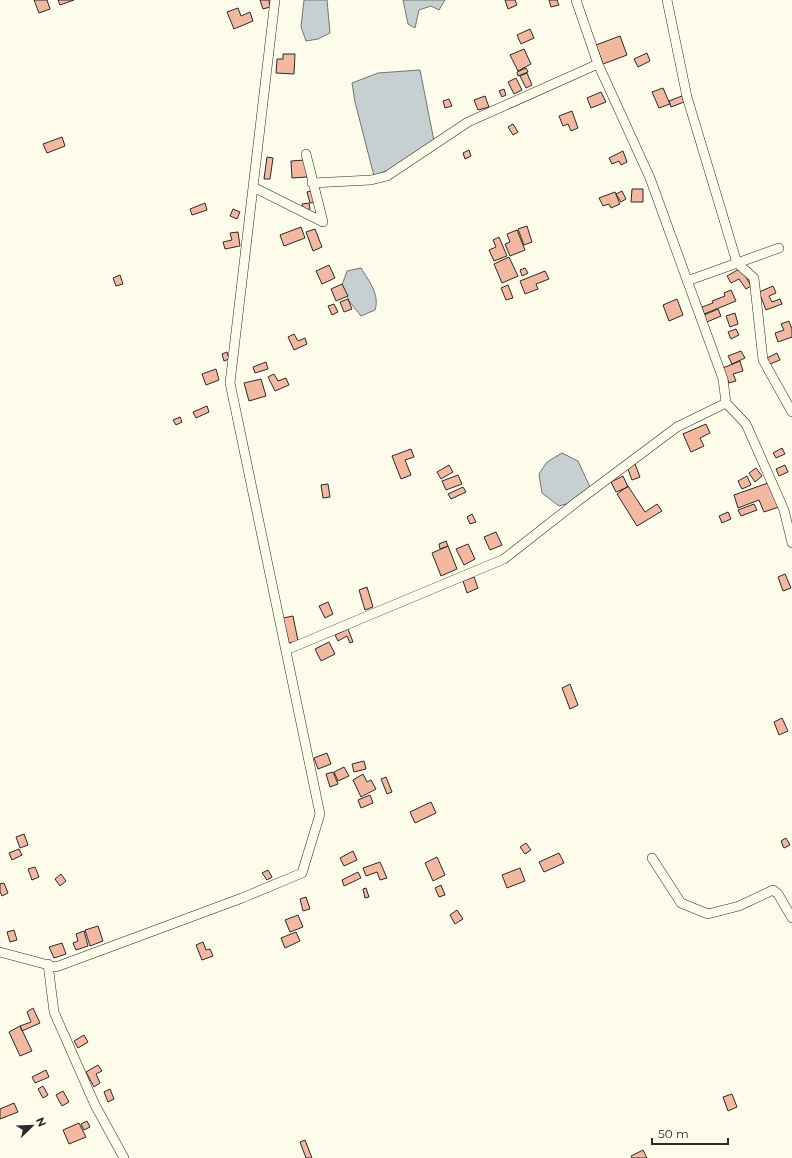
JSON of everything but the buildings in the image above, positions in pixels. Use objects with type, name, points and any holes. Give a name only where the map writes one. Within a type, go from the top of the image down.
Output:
[{"type":"street","points":[[0,952],[56,967],[242,898],[302,873],[320,814],[230,383],[275,0]]},
{"type":"street","points":[[576,0],[598,64],[650,178],[723,379],[726,403],[746,424],[784,510],[792,542]]},
{"type":"street","points":[[667,0],[687,96],[737,263],[754,278],[763,360],[792,412]]},
{"type":"street","points":[[312,183],[371,180],[388,176],[468,122],[598,64]]},
{"type":"street","points":[[253,187],[323,222],[312,183],[306,154]]},
{"type":"street","points":[[687,281],[779,248]]},
{"type":"street","points":[[286,650],[504,559],[578,501],[677,427],[726,403]]},
{"type":"street","points":[[652,858],[682,903],[708,914],[739,906],[773,890],[778,894],[792,918]]},
{"type":"street","points":[[48,964],[54,1012],[95,1105],[124,1158]]},
{"type":"shaded area","points":[[304,0],[327,0],[330,33],[318,39],[306,41],[301,27]]},
{"type":"shaded area","points":[[403,0],[445,0],[439,10],[431,6],[419,10],[415,28],[408,24]]},
{"type":"shaded area","points":[[420,70],[434,141],[397,166],[374,176],[355,102],[352,83],[378,73]]},
{"type":"shaded area","points":[[361,268],[373,288],[376,304],[375,310],[361,316],[349,301],[342,285],[347,271]]},
{"type":"shaded area","points":[[562,453],[578,461],[590,487],[577,501],[559,506],[542,493],[539,474],[547,462]]}]
